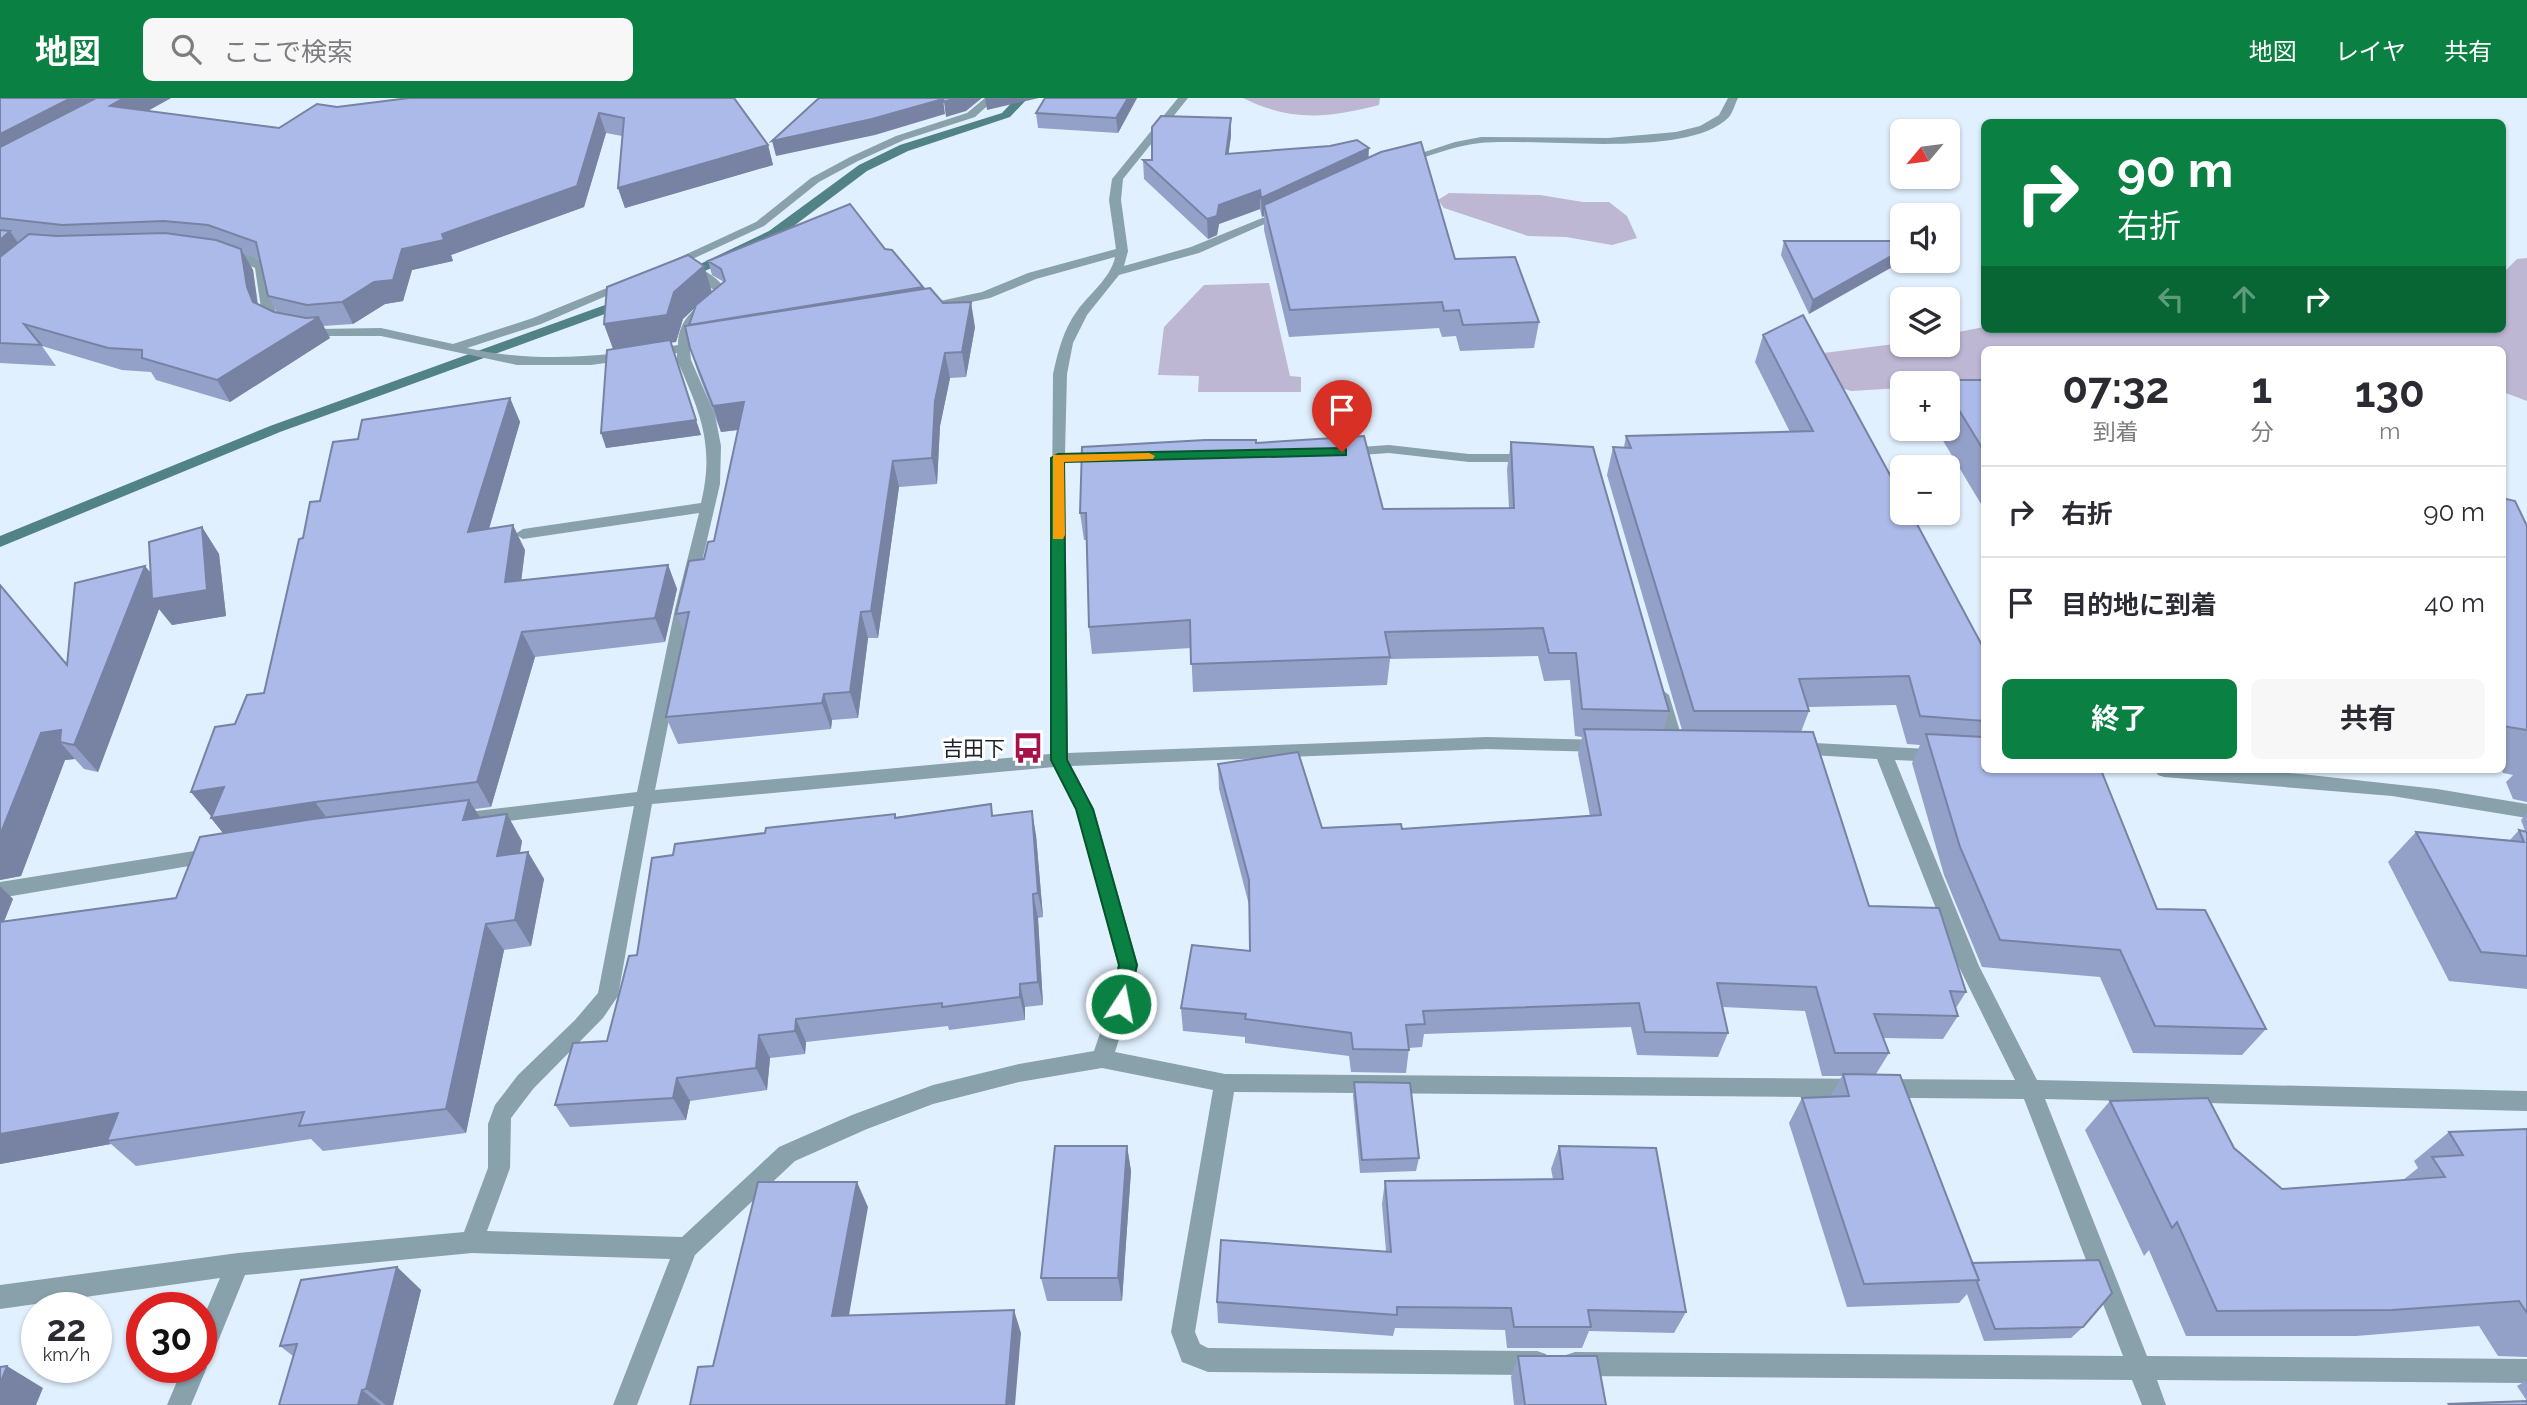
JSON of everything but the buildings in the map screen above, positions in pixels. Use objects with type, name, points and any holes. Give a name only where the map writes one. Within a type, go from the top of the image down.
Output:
[{"type":"street","points":[[656,271],[760,224],[815,180],[854,159],[900,138],[971,115],[991,98]]},
{"type":"street","points":[[1102,1059],[1121,1004],[1128,965],[1085,809],[1059,760],[1060,374],[1067,344],[1093,297],[1115,272],[1122,251],[1115,200],[1118,179],[1183,98]]},
{"type":"street","points":[[1387,166],[1480,140],[1614,141],[1661,137],[1725,116],[1733,98]]},
{"type":"street","points":[[1115,272],[1195,250],[1256,227],[1294,208]]},
{"type":"street","points":[[209,248],[239,254],[261,266],[267,286],[265,308],[272,321],[318,333],[349,330],[381,332],[501,359],[537,362],[606,359],[722,341]]},
{"type":"street","points":[[913,310],[964,301],[1032,276],[1122,251]]},
{"type":"street","points":[[472,1242],[500,1162],[498,1138],[501,1115],[522,1085],[591,1021],[608,996],[682,609],[713,484],[714,446],[708,415],[684,360],[684,335],[693,315],[721,294],[720,288],[711,280],[677,261]]},
{"type":"street","points":[[454,348],[537,321],[635,280]]},
{"type":"street","points":[[1330,453],[1389,449],[1469,458],[1552,458]]},
{"type":"street","points":[[1058,458],[1126,457]]},
{"type":"street","points":[[523,534],[707,507]]},
{"type":"street","points":[[1657,682],[1676,748]]},
{"type":"street","points":[[441,822],[644,798],[1059,760],[1487,743],[1622,747]]},
{"type":"street","points":[[1772,748],[1981,758]]},
{"type":"street","points":[[1883,752],[1969,967],[2031,1090],[2154,1405]]},
{"type":"street","points":[[2212,773],[2463,798],[2527,811]]},
{"type":"street","points":[[0,890],[237,851]]},
{"type":"street","points":[[625,1405],[686,1248],[787,1154],[860,1122],[933,1095],[1019,1073],[1102,1059],[1225,1083],[2031,1090],[2527,1101]]},
{"type":"street","points":[[1225,1083],[1183,1332],[1191,1353],[1208,1360],[2141,1370],[2527,1371]]},
{"type":"street","points":[[0,1297],[238,1264],[472,1242],[686,1248]]},
{"type":"street","points":[[217,1314],[238,1264]]},
{"type":"street","points":[[179,1405],[188,1383]]},
{"type":"shaded area","points":[[1243,98],[1380,98],[1379,105],[1343,113],[1310,115],[1277,111]]},
{"type":"shaded area","points":[[1449,193],[1540,195],[1583,202],[1609,202],[1627,216],[1637,238],[1612,245],[1566,237],[1528,236],[1444,208],[1438,200]]},
{"type":"shaded area","points":[[2527,258],[2527,401],[2506,393],[2506,346],[1981,346],[1981,387],[1960,386],[1960,371],[1890,371],[1890,389],[1851,391],[1802,376],[1808,355],[1890,345],[1890,357],[1960,357],[1960,332],[1981,328],[1981,333],[2506,333],[2506,270],[2517,259]]},
{"type":"shaded area","points":[[1269,283],[1290,376],[1301,377],[1301,392],[1198,392],[1199,376],[1158,375],[1164,327],[1204,285]]},
{"type":"waterway","points":[[680,277],[774,234],[863,168],[904,148],[1006,115],[1022,98]]},
{"type":"waterway","points":[[0,542],[275,429],[630,300]]},
{"type":"slow traffic","points":[[1058,535],[1058,458],[1149,456]]},
{"type":"place","name":"吉田下","points":[[1028,748]]},
{"type":"route","points":[[1121,1004],[1128,965],[1114,909],[1085,809],[1059,760],[1058,458],[1342,452]]}]
